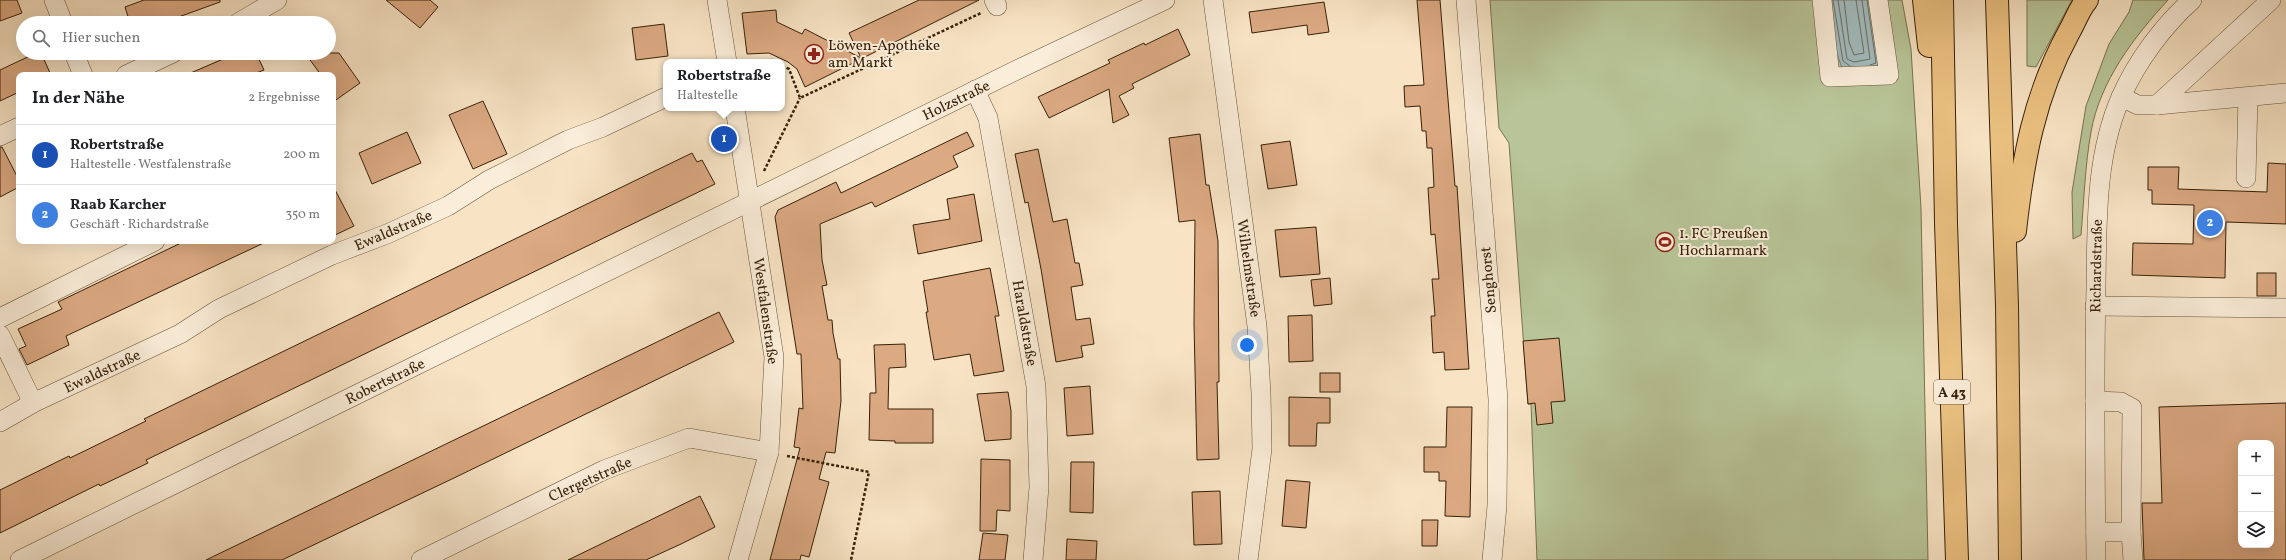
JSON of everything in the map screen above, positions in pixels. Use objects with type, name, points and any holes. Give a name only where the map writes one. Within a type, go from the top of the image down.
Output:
[{"type":"highway","points":[[1924,0],[1928,28],[1932,201],[1946,223]]},
{"type":"highway","name":"A 43","points":[[1942,0],[1946,223],[1957,560]]},
{"type":"highway","points":[[1997,0],[2007,305],[2010,560]]},
{"type":"highway","points":[[2007,305],[2028,142],[2038,101],[2053,62],[2087,0]]},
{"type":"street","points":[[54,0],[60,16]]},
{"type":"street","points":[[250,16],[277,0]]},
{"type":"street","points":[[717,0],[727,59]]},
{"type":"street","name":"Holzstraße","points":[[749,202],[1146,4],[1165,0]]},
{"type":"street","name":"Wilhelmstraße","points":[[1213,0],[1259,349],[1262,449],[1248,560]]},
{"type":"street","name":"Senghorst","points":[[1466,0],[1498,399],[1497,506],[1492,560]]},
{"type":"street","points":[[1822,0],[1830,76],[1889,75],[1878,0]]},
{"type":"street","name":"Richardstraße","points":[[2096,560],[2095,306],[2097,214],[2101,169],[2120,97],[2136,68],[2163,31],[2192,0]]},
{"type":"street","points":[[2157,105],[2271,0]]},
{"type":"street","points":[[77,60],[82,72]]},
{"type":"street","points":[[132,72],[158,60]]},
{"type":"street","name":"Haraldstraße","points":[[975,90],[988,118],[1036,386],[1039,487],[1033,560]]},
{"type":"street","points":[[2120,97],[2138,105],[2157,105],[2286,93]]},
{"type":"street","points":[[2246,178],[2248,97]]},
{"type":"street","name":"Ewaldstraße","points":[[0,422],[33,403],[180,334],[219,309],[311,265],[448,206],[489,180],[568,140],[603,127],[663,98]]},
{"type":"street","name":"Westfalenstraße","points":[[735,111],[774,357],[769,452],[738,560]]},
{"type":"street","points":[[0,136],[16,128]]},
{"type":"street","name":"Robertstraße","points":[[20,560],[749,202]]},
{"type":"street","points":[[0,318],[149,244]]},
{"type":"street","points":[[2095,306],[2286,308]]},
{"type":"street","points":[[0,335],[33,403]]},
{"type":"street","points":[[2095,401],[2120,402],[2132,408],[2131,532],[2133,560]]},
{"type":"street","name":"Clergetstraße","points":[[421,560],[604,470],[689,438],[769,452]]},
{"type":"street","points":[[2096,532],[2131,532]]},
{"type":"path","points":[[763,174],[800,98],[995,3]]},
{"type":"path","points":[[785,67],[789,69],[800,98]]},
{"type":"path","points":[[769,452],[869,472],[851,560]]},
{"type":"green space","name":"1. FC Preußen Hochlarmark","points":[[1490,0],[1902,0],[1911,49],[1921,208],[1928,560],[1537,560],[1531,404],[1528,404],[1509,143],[1499,128]]},
{"type":"green space","points":[[2027,0],[2072,0],[2036,67],[2027,66]]},
{"type":"green space","points":[[2133,0],[2168,0],[2131,45],[2110,78],[2102,95],[2095,113],[2089,145],[2081,235],[2073,239],[2072,192],[2086,106],[2109,44],[2129,12]]},
{"type":"water","points":[[1829,0],[1871,0],[1881,68],[1842,68],[1834,45]]},
{"type":"building","points":[[0,0],[17,0],[22,13],[0,21]]},
{"type":"building","points":[[144,0],[220,0],[220,2],[181,16],[128,16],[125,7]]},
{"type":"building","points":[[386,0],[430,0],[438,7],[420,28]]},
{"type":"building","points":[[919,0],[979,0],[805,87],[797,69],[785,61],[785,59],[769,53],[747,54],[742,13],[776,10],[777,22],[802,34],[805,29],[861,58],[849,33]]},
{"type":"building","points":[[1417,0],[1440,0],[1455,186],[1457,186],[1469,369],[1445,370],[1444,352],[1433,353],[1431,316],[1435,316],[1432,279],[1439,279],[1435,234],[1431,235],[1428,188],[1434,187],[1432,148],[1427,148],[1426,131],[1422,131],[1420,106],[1405,107],[1404,86],[1424,85]]},
{"type":"building","points":[[1324,2],[1329,32],[1308,35],[1307,25],[1252,33],[1249,12]]},
{"type":"building","points":[[664,24],[668,56],[636,60],[632,28]]},
{"type":"building","points":[[1178,29],[1190,55],[1132,84],[1134,88],[1119,96],[1129,115],[1113,123],[1109,89],[1049,118],[1038,97],[1110,63],[1108,60],[1144,43],[1145,45]]},
{"type":"building","points":[[336,53],[339,53],[360,83],[336,100],[336,72],[319,72],[310,60],[336,60]]},
{"type":"building","points":[[21,60],[44,60],[50,72],[16,72],[16,93],[0,101],[0,70]]},
{"type":"building","points":[[221,60],[259,60],[264,70],[259,72],[193,72]]},
{"type":"building","points":[[483,101],[507,154],[473,169],[449,115]]},
{"type":"building","points":[[407,132],[421,163],[372,184],[359,153]]},
{"type":"building","points":[[967,132],[974,146],[953,156],[958,167],[875,207],[872,202],[820,224],[822,260],[827,285],[822,286],[828,320],[832,320],[838,359],[840,359],[841,401],[835,453],[826,452],[819,479],[829,482],[809,557],[801,555],[800,560],[770,560],[800,448],[794,447],[799,408],[803,409],[801,354],[797,354],[775,217],[778,210],[836,182],[841,193]]},
{"type":"building","points":[[1200,134],[1206,185],[1209,185],[1218,241],[1219,382],[1217,382],[1219,459],[1197,460],[1194,324],[1195,220],[1179,222],[1169,138]]},
{"type":"building","points":[[1290,141],[1297,185],[1268,189],[1261,145]]},
{"type":"building","points":[[0,147],[2,147],[16,174],[16,189],[0,197]]},
{"type":"building","points":[[1038,149],[1053,222],[1067,219],[1075,263],[1079,263],[1083,285],[1071,287],[1076,320],[1090,318],[1094,344],[1081,346],[1083,357],[1056,362],[1041,269],[1028,202],[1025,203],[1015,154]]},
{"type":"building","points":[[692,153],[697,162],[702,160],[715,184],[146,460],[148,463],[100,486],[99,484],[0,533],[0,490],[69,456],[70,458],[146,421],[144,419]]},
{"type":"building","points":[[2268,163],[2286,164],[2286,224],[2226,222],[2225,278],[2132,275],[2133,243],[2193,244],[2194,205],[2152,204],[2152,190],[2148,190],[2148,167],[2179,167],[2178,189],[2267,192]]},
{"type":"building","points":[[336,192],[354,226],[336,235]]},
{"type":"building","points":[[974,194],[982,241],[918,254],[913,225],[950,219],[947,199]]},
{"type":"building","points":[[1316,227],[1320,274],[1280,277],[1275,230]]},
{"type":"building","points":[[179,244],[262,244],[66,336],[69,345],[27,365],[19,349],[26,346],[18,329],[62,309],[58,302]]},
{"type":"building","points":[[990,268],[999,316],[995,316],[1004,371],[974,376],[970,354],[934,360],[926,312],[928,312],[923,281]]},
{"type":"building","points":[[2257,273],[2276,273],[2276,296],[2257,296]]},
{"type":"building","points":[[1330,278],[1332,304],[1314,306],[1311,280]]},
{"type":"building","points":[[719,312],[734,342],[454,478],[282,560],[206,560]]},
{"type":"building","points":[[1312,315],[1313,361],[1289,362],[1288,316]]},
{"type":"building","points":[[1559,338],[1565,401],[1551,402],[1553,423],[1537,425],[1535,403],[1528,404],[1523,341]]},
{"type":"building","points":[[905,344],[906,367],[889,368],[888,409],[933,409],[933,443],[895,443],[895,441],[869,440],[870,393],[876,393],[874,345]]},
{"type":"building","points":[[1320,373],[1340,373],[1340,392],[1320,392]]},
{"type":"building","points":[[1090,386],[1093,434],[1067,436],[1064,388]]},
{"type":"building","points":[[1008,392],[1011,411],[1011,439],[985,441],[977,394]]},
{"type":"building","points":[[1289,397],[1330,398],[1330,423],[1317,423],[1316,446],[1289,446]]},
{"type":"building","points":[[2286,403],[2286,560],[2144,560],[2142,503],[2162,503],[2159,407]]},
{"type":"building","points":[[1447,407],[1472,407],[1470,517],[1445,516],[1446,481],[1439,481],[1439,472],[1424,472],[1424,447],[1446,447]]},
{"type":"building","points":[[981,459],[1010,460],[1010,511],[997,510],[996,531],[980,531]]},
{"type":"building","points":[[1071,462],[1094,462],[1093,513],[1070,512]]},
{"type":"building","points":[[1286,480],[1310,482],[1306,528],[1282,526]]},
{"type":"building","points":[[1220,491],[1222,544],[1194,545],[1192,492]]},
{"type":"building","points":[[700,496],[715,527],[681,544],[646,560],[568,560]]},
{"type":"building","points":[[1422,520],[1438,520],[1437,546],[1422,546]]},
{"type":"building","points":[[983,533],[1008,535],[1005,560],[979,560]]},
{"type":"building","points":[[1067,539],[1097,541],[1096,560],[1066,560]]},
{"type":"place","name":"Löwen-Apotheke am Markt","points":[[814,54]]},
{"type":"place","name":"Robertstraße","points":[[724,139]]},
{"type":"place","name":"Raab Karcher","points":[[2210,223]]},
{"type":"place","name":"1. FC Preußen Hochlarmark","points":[[1665,242]]}]
